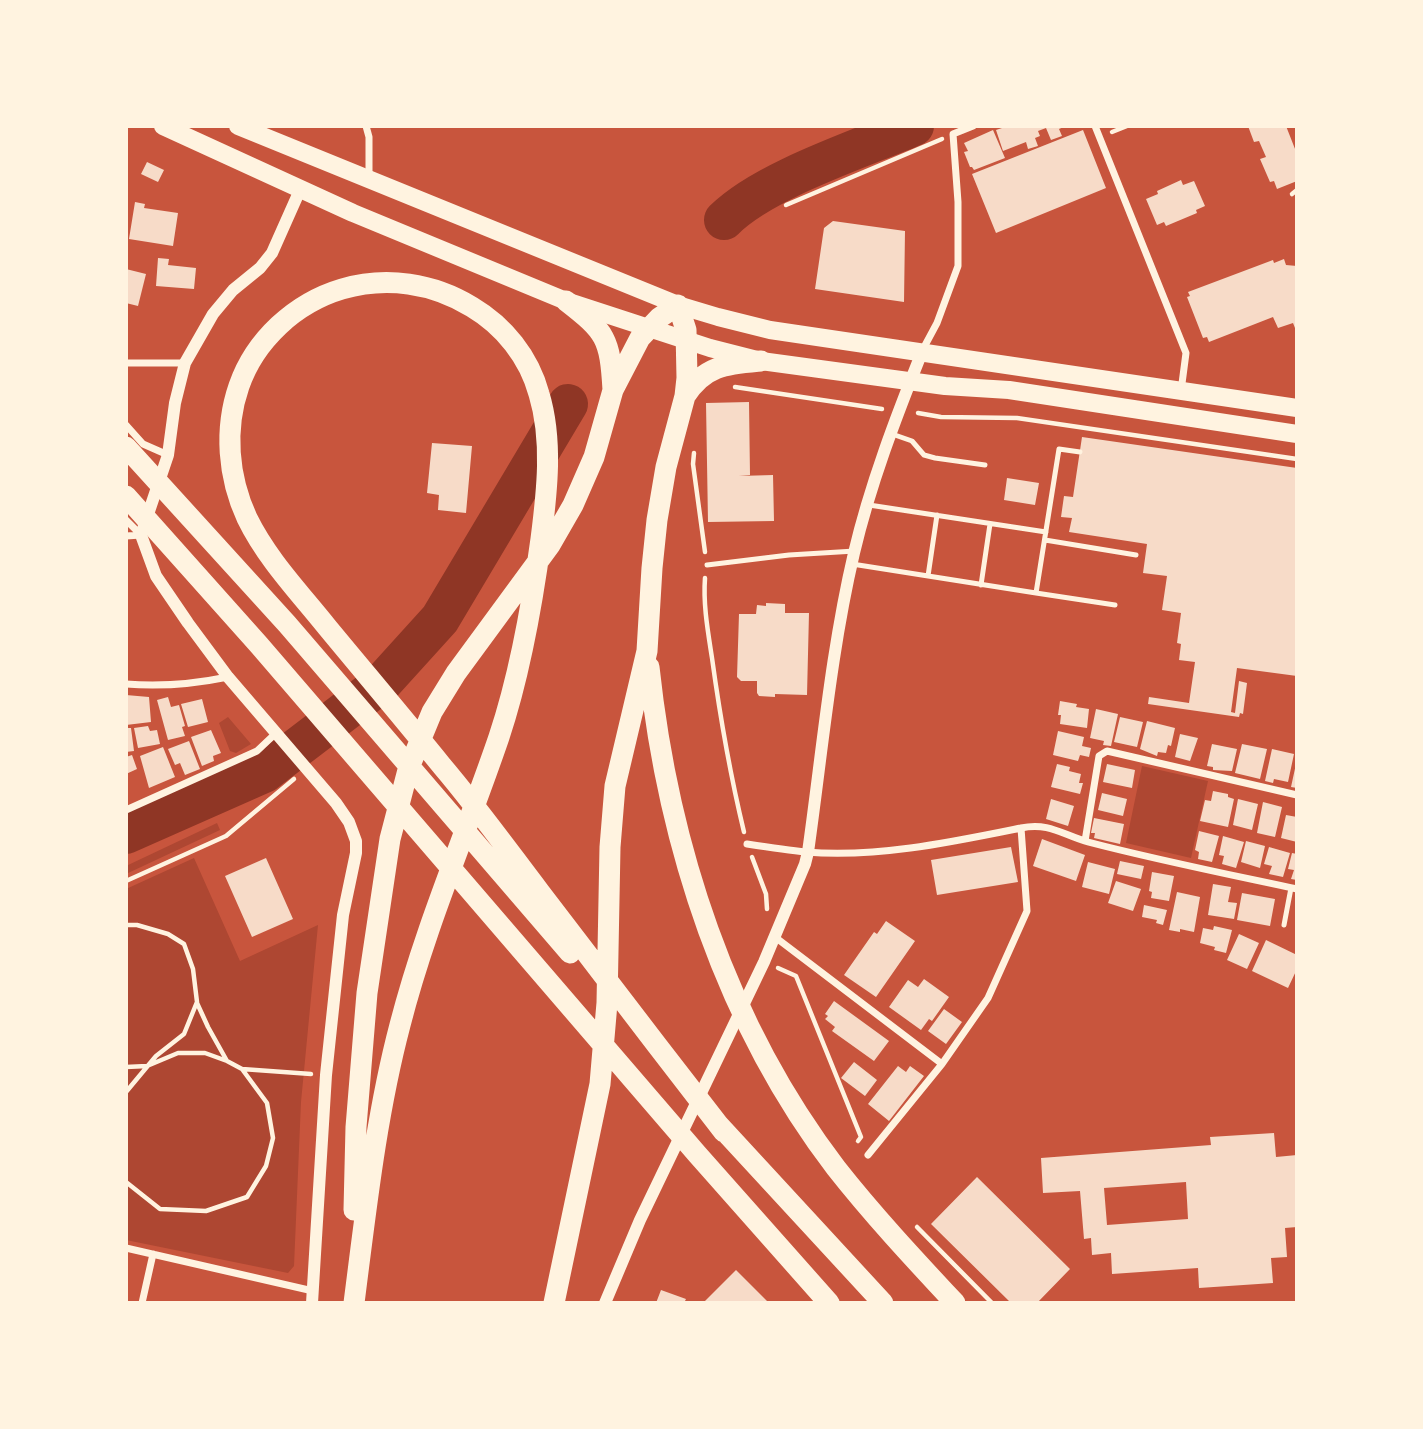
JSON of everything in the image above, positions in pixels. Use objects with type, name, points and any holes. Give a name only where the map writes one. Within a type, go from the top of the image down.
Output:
[{"type":"highway","points":[[353,1303],[373,1157],[399,1027],[420,954],[500,735],[521,654],[544,519],[547,442],[542,407],[534,378],[525,359],[497,326],[463,301],[422,286],[382,283],[342,289],[324,296],[291,315],[276,328],[253,357],[237,392],[230,430],[230,451],[245,513],[255,533],[282,572],[447,772],[724,1132]]},
{"type":"highway","points":[[566,301],[593,322],[605,338],[613,390]]},
{"type":"highway","points":[[353,1303],[356,1127],[368,993],[390,839],[408,770],[432,712],[456,673],[550,545],[573,505],[594,457],[613,390],[640,338],[678,305],[687,342],[685,396],[666,467],[657,520],[647,651],[615,786],[610,846],[607,1003],[600,1084],[554,1303]]},
{"type":"highway","points":[[685,396],[704,373],[729,365],[761,361]]},
{"type":"highway","points":[[126,447],[286,624],[724,1132],[883,1303]]},
{"type":"highway","points":[[126,496],[268,654],[688,1144],[829,1303]]},
{"type":"highway","points":[[647,651],[660,752],[681,846],[713,942],[755,1037],[805,1124],[868,1207],[955,1303]]},
{"type":"main road","points":[[163,126],[300,190],[566,301],[687,342],[761,361],[910,382],[1009,390],[1297,434]]},
{"type":"main road","points":[[238,126],[678,305],[770,330],[1297,408]]},
{"type":"street","points":[[366,126],[369,137],[369,178]]},
{"type":"street","points":[[605,1303],[640,1220],[765,961],[808,852],[836,645],[852,564],[891,434],[958,266],[958,202],[953,134],[973,126]]},
{"type":"street","points":[[1095,126],[1186,353],[1181,391]]},
{"type":"street","points":[[141,535],[168,455],[175,403],[185,363],[213,314],[233,290],[260,268],[272,253],[300,190]]},
{"type":"street","points":[[126,363],[185,363]]},
{"type":"street","points":[[126,425],[143,444],[168,455]]},
{"type":"street","points":[[126,520],[141,535],[156,576],[188,623],[228,677],[349,822],[356,841],[343,915],[326,1075],[313,1297],[126,1248]]},
{"type":"street","points":[[126,536],[141,535]]},
{"type":"street","points":[[126,684],[159,687],[228,677]]},
{"type":"street","points":[[126,810],[257,751],[279,737]]},
{"type":"street","points":[[1085,841],[1099,756],[1107,751],[1297,795]]},
{"type":"street","points":[[747,844],[808,852],[899,848],[974,838],[1040,825],[1085,841],[1294,888]]},
{"type":"street","points":[[868,1155],[942,1064],[988,998],[1027,911],[1021,828]]},
{"type":"street","points":[[775,937],[942,1064]]},
{"type":"street","points":[[142,1303],[153,1254]]},
{"type":"lane","points":[[891,434],[912,441],[924,454],[935,458],[985,465]]},
{"type":"lane","points":[[1036,593],[1059,449],[1080,452]]},
{"type":"lane","points":[[869,505],[1046,532]]},
{"type":"lane","points":[[928,576],[937,515]]},
{"type":"lane","points":[[981,584],[990,524]]},
{"type":"lane","points":[[1045,540],[1136,555]]},
{"type":"lane","points":[[707,565],[789,555],[855,551]]},
{"type":"lane","points":[[852,564],[1115,605]]},
{"type":"lane","points":[[1284,925],[1294,888]]},
{"type":"path","points":[[786,205],[953,134]]},
{"type":"path","points":[[724,385],[881,409]]},
{"type":"path","points":[[918,413],[941,417],[1017,418],[1297,459]]},
{"type":"path","points":[[694,451],[693,464],[707,565],[706,616],[713,667],[730,768],[747,844],[766,894],[767,913]]},
{"type":"path","points":[[126,881],[226,836],[303,766]]},
{"type":"path","points":[[126,925],[137,925],[168,934],[184,944],[193,969],[197,1002],[227,1061]]},
{"type":"path","points":[[765,961],[796,976],[861,1137],[854,1147]]},
{"type":"path","points":[[126,1091],[147,1066],[184,1034],[197,1002]]},
{"type":"path","points":[[126,1066],[147,1066],[178,1053],[205,1053],[242,1069],[294,1073]]},
{"type":"path","points":[[126,1182],[160,1209],[206,1211],[247,1197],[266,1166],[273,1138],[267,1102],[242,1069]]},
{"type":"path","points":[[916,1226],[992,1303]]},
{"type":"shaded area","points":[[228,717],[251,744],[236,753],[230,751],[219,723]]},
{"type":"shaded area","points":[[1142,766],[1208,781],[1191,858],[1126,843]]},
{"type":"shaded area","points":[[217,823],[220,830],[126,874],[126,866]]},
{"type":"shaded area","points":[[194,858],[240,961],[318,925],[301,1102],[294,1266],[288,1273],[126,1240],[126,889]]},
{"type":"building","points":[[1008,126],[1066,126],[1059,129],[1062,136],[1051,140],[1046,128],[1038,131],[1040,136],[1035,138],[1038,146],[1028,149],[1026,142],[1003,151],[996,130]]},
{"type":"building","points":[[1248,126],[1286,126],[1297,154],[1297,181],[1277,189],[1274,181],[1270,182],[1260,159],[1266,157],[1259,141],[1254,142]]},
{"type":"building","points":[[993,130],[1005,158],[974,170],[964,152],[968,151],[964,143]]},
{"type":"building","points":[[1083,130],[1106,188],[996,233],[972,174]]},
{"type":"building","points":[[147,162],[164,170],[158,182],[141,174]]},
{"type":"building","points":[[1181,180],[1183,185],[1194,181],[1205,206],[1196,210],[1197,213],[1166,226],[1164,222],[1157,225],[1146,199]]},
{"type":"building","points":[[135,202],[145,204],[144,208],[178,213],[173,246],[129,239]]},
{"type":"building","points":[[833,221],[905,231],[904,302],[815,289],[824,228]]},
{"type":"building","points":[[158,258],[169,259],[168,265],[196,268],[194,289],[156,286]]},
{"type":"building","points":[[1284,259],[1286,265],[1297,266],[1297,333],[1293,323],[1278,328],[1273,317],[1209,342],[1207,337],[1203,338],[1187,297],[1190,296],[1188,292],[1273,260],[1274,263]]},
{"type":"building","points":[[126,269],[146,274],[138,306],[126,303]]},
{"type":"building","points":[[749,402],[750,475],[739,476],[773,475],[774,521],[708,522],[706,403]]},
{"type":"building","points":[[1082,437],[1297,468],[1297,676],[1237,668],[1231,712],[1235,713],[1239,681],[1247,683],[1243,714],[1240,713],[1239,717],[1148,704],[1149,697],[1189,703],[1195,662],[1179,660],[1181,644],[1177,643],[1181,613],[1162,610],[1167,576],[1143,573],[1147,544],[1069,532],[1072,518],[1061,517],[1064,496],[1073,497]]},
{"type":"building","points":[[432,443],[472,446],[466,513],[438,510],[439,495],[427,493]]},
{"type":"building","points":[[1007,478],[1039,483],[1035,505],[1004,500]]},
{"type":"building","points":[[766,603],[785,604],[785,613],[809,613],[807,695],[759,696],[757,681],[741,681],[737,677],[739,614],[756,614],[757,605],[766,606]]},
{"type":"building","points":[[126,695],[149,697],[151,722],[126,725]]},
{"type":"building","points":[[168,697],[171,707],[179,705],[185,736],[168,740],[157,700]]},
{"type":"building","points":[[202,699],[208,722],[188,727],[181,704]]},
{"type":"building","points":[[1060,701],[1089,709],[1087,728],[1060,724]]},
{"type":"building","points":[[1096,709],[1118,714],[1111,746],[1103,745],[1104,741],[1090,738]]},
{"type":"building","points":[[1120,717],[1143,722],[1137,747],[1114,742]]},
{"type":"building","points":[[1147,721],[1175,728],[1171,746],[1168,745],[1166,753],[1158,752],[1157,756],[1140,749]]},
{"type":"building","points":[[148,726],[150,731],[157,730],[160,744],[138,748],[134,728]]},
{"type":"building","points":[[126,728],[131,728],[134,751],[126,752]]},
{"type":"building","points":[[211,730],[221,753],[213,756],[214,761],[202,766],[191,737]]},
{"type":"building","points":[[1058,731],[1084,737],[1082,746],[1091,748],[1089,757],[1080,755],[1078,761],[1053,755]]},
{"type":"building","points":[[1180,734],[1198,738],[1190,761],[1175,757]]},
{"type":"building","points":[[189,741],[200,769],[185,775],[180,763],[175,765],[168,749]]},
{"type":"building","points":[[1212,744],[1237,749],[1232,771],[1213,770],[1213,767],[1207,766]]},
{"type":"building","points":[[1242,744],[1267,749],[1260,779],[1235,773]]},
{"type":"building","points":[[163,747],[175,777],[149,788],[140,756]]},
{"type":"building","points":[[1272,749],[1294,754],[1288,782],[1274,779],[1273,783],[1265,781]]},
{"type":"building","points":[[132,755],[137,769],[126,774],[126,757]]},
{"type":"building","points":[[1057,764],[1070,767],[1069,771],[1081,774],[1079,783],[1083,783],[1080,794],[1051,787]]},
{"type":"building","points":[[1107,764],[1135,770],[1132,788],[1103,782]]},
{"type":"building","points":[[1297,765],[1297,788],[1291,787]]},
{"type":"building","points":[[1213,791],[1228,794],[1228,797],[1234,799],[1228,827],[1200,821],[1205,800],[1211,801]]},
{"type":"building","points":[[1102,793],[1127,799],[1123,816],[1098,810]]},
{"type":"building","points":[[1051,799],[1074,806],[1068,826],[1046,819]]},
{"type":"building","points":[[1238,799],[1258,804],[1252,830],[1233,825]]},
{"type":"building","points":[[1263,802],[1282,807],[1275,837],[1257,833]]},
{"type":"building","points":[[1286,815],[1297,817],[1297,842],[1281,838]]},
{"type":"building","points":[[1094,818],[1124,824],[1120,844],[1094,838],[1095,833],[1091,833]]},
{"type":"building","points":[[1199,831],[1219,836],[1212,862],[1198,859],[1199,852],[1195,850]]},
{"type":"building","points":[[1223,836],[1244,842],[1236,868],[1222,864],[1224,856],[1219,855]]},
{"type":"building","points":[[1042,839],[1085,855],[1076,881],[1033,866]]},
{"type":"building","points":[[1246,841],[1265,846],[1260,868],[1241,862]]},
{"type":"building","points":[[1011,847],[1018,882],[937,895],[931,860]]},
{"type":"building","points":[[1269,847],[1290,853],[1283,877],[1269,874],[1272,866],[1264,864]]},
{"type":"building","points":[[1292,853],[1297,854],[1297,880],[1291,879],[1294,870],[1288,869]]},
{"type":"building","points":[[266,858],[293,919],[252,937],[225,876]]},
{"type":"building","points":[[1120,861],[1144,866],[1141,879],[1117,874]]},
{"type":"building","points":[[1088,862],[1115,869],[1109,894],[1082,887]]},
{"type":"building","points":[[1152,872],[1174,876],[1169,901],[1151,898],[1152,892],[1149,891]]},
{"type":"building","points":[[1116,881],[1141,889],[1133,911],[1108,903]]},
{"type":"building","points":[[1213,884],[1231,887],[1228,902],[1237,903],[1234,919],[1208,915]]},
{"type":"building","points":[[1177,892],[1200,897],[1194,932],[1169,930]]},
{"type":"building","points":[[1242,893],[1275,899],[1270,926],[1237,920]]},
{"type":"building","points":[[1144,905],[1167,910],[1163,925],[1156,923],[1157,920],[1142,917]]},
{"type":"building","points":[[886,921],[915,941],[876,997],[844,975],[874,932],[877,934]]},
{"type":"building","points":[[1214,926],[1232,930],[1226,953],[1200,943],[1203,928],[1213,930]]},
{"type":"building","points":[[1239,934],[1259,943],[1247,969],[1227,960]]},
{"type":"building","points":[[1266,940],[1297,955],[1297,969],[1288,988],[1252,971]]},
{"type":"building","points":[[924,979],[949,997],[932,1021],[929,1019],[921,1030],[889,1007],[908,980],[918,987]]},
{"type":"building","points":[[834,1001],[889,1041],[874,1061],[832,1031],[835,1027],[825,1019],[828,1016],[825,1014]]},
{"type":"building","points":[[944,1009],[962,1022],[946,1044],[928,1031]]},
{"type":"building","points":[[854,1062],[877,1080],[865,1096],[841,1078]]},
{"type":"building","points":[[898,1066],[906,1072],[910,1066],[924,1076],[889,1121],[868,1104]]},
{"type":"building","points":[[1274,1133],[1276,1157],[1297,1155],[1297,1227],[1285,1228],[1287,1257],[1271,1258],[1273,1283],[1199,1288],[1198,1268],[1112,1274],[1111,1253],[1092,1255],[1091,1238],[1084,1239],[1080,1191],[1043,1193],[1041,1158],[1211,1145],[1210,1137]],"holes":[[[1186,1182],[1188,1219],[1107,1225],[1104,1188]]]},
{"type":"building","points":[[977,1177],[1070,1269],[1037,1303],[1011,1303],[931,1224]]},
{"type":"building","points":[[736,1270],[769,1303],[703,1303]]},
{"type":"building","points":[[661,1290],[686,1299],[684,1303],[656,1303]]},
{"type":"waterway","points":[[724,220],[741,205],[787,179],[914,126]]},
{"type":"waterway","points":[[126,834],[264,773],[382,683],[440,619],[568,404]]}]
